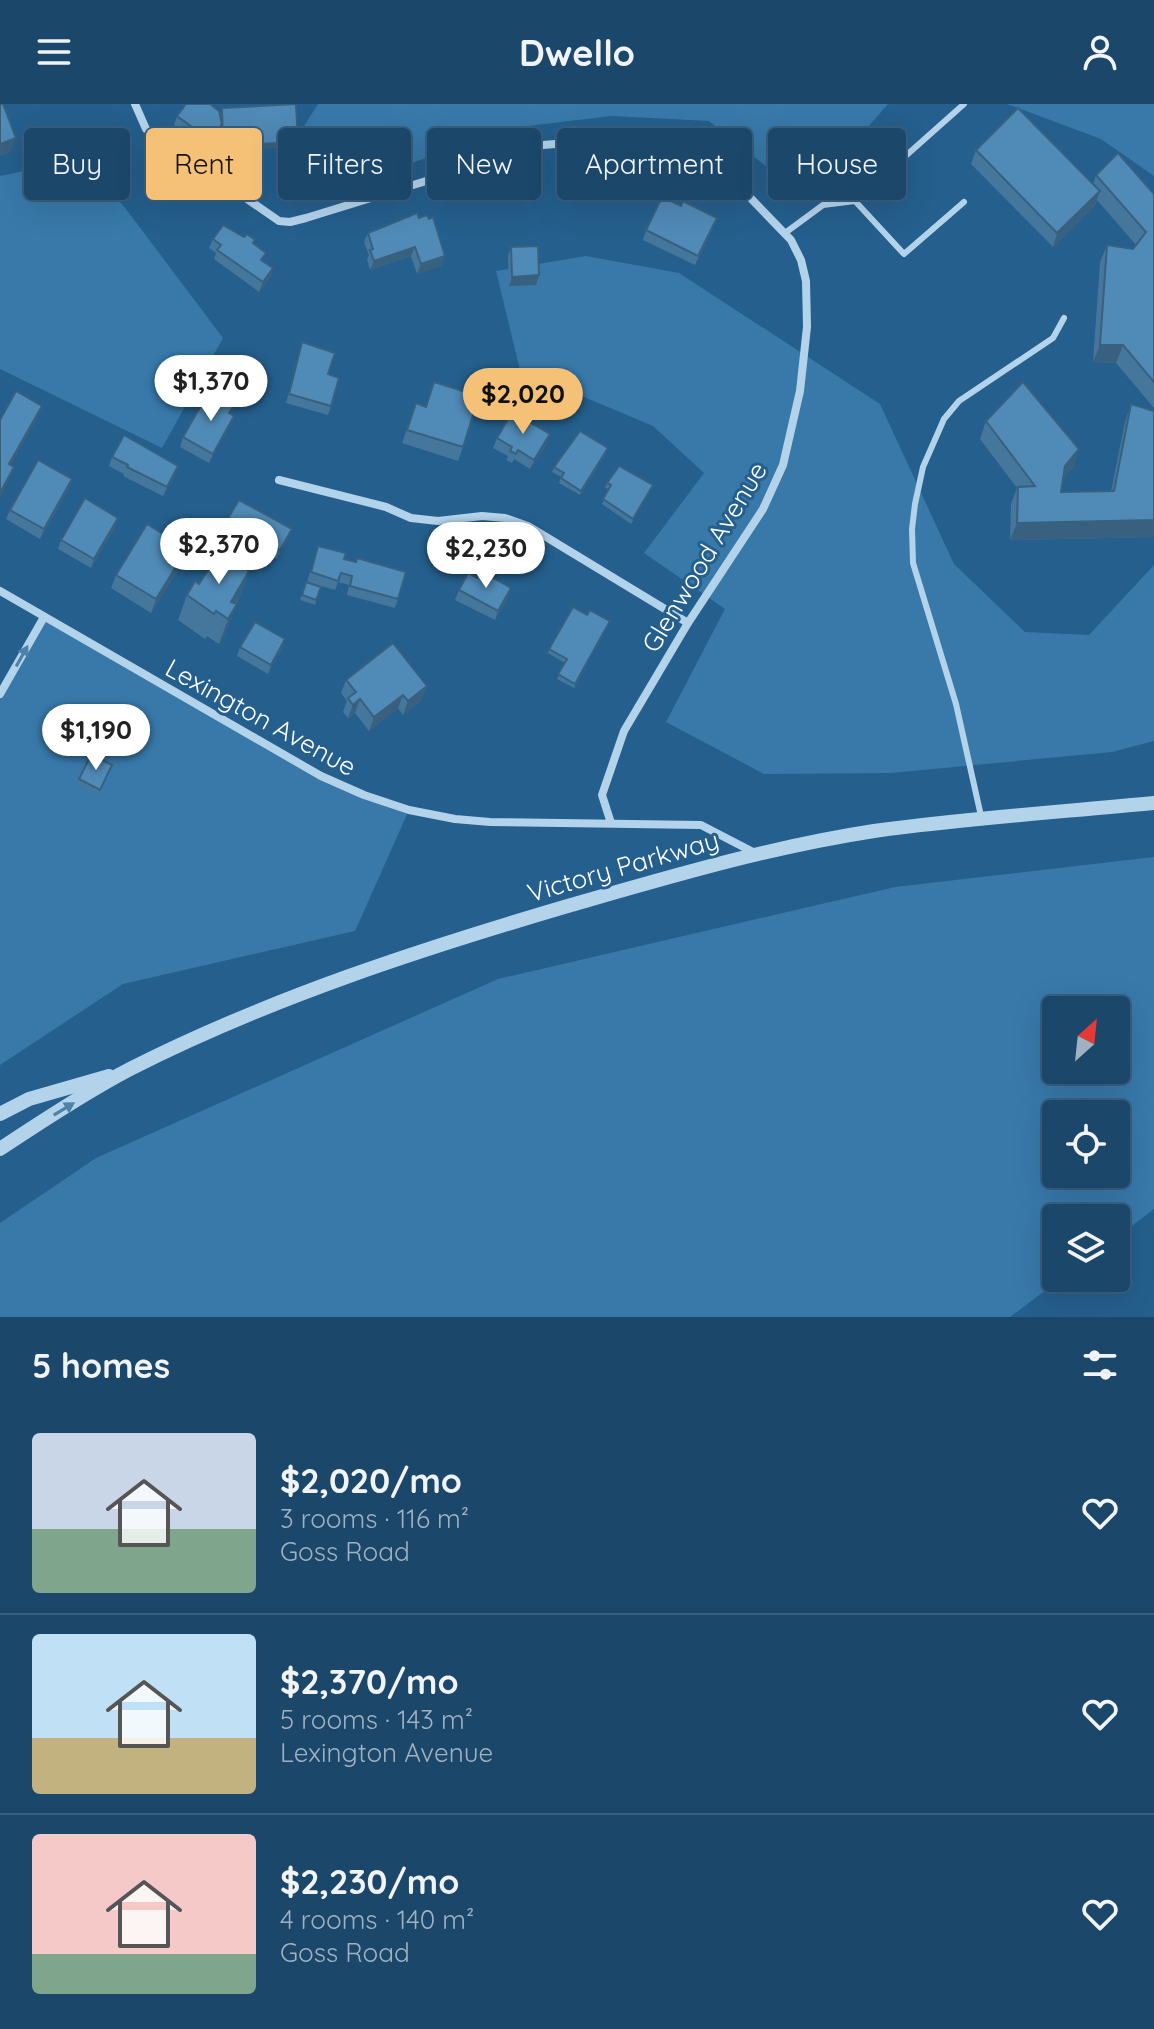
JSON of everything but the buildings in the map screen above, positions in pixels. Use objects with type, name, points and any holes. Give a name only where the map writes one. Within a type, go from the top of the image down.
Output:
[{"type":"street","name":"Glenwood Avenue","points":[[135,104],[146,129],[279,221],[306,218],[543,145],[655,136],[689,143],[712,158],[785,233],[801,260],[807,304],[800,391],[783,465],[763,509],[688,623],[624,731],[602,795],[611,823]]},
{"type":"street","points":[[279,480],[386,507],[411,518],[438,521],[482,516],[505,518],[528,526],[688,623]]},
{"type":"street","name":"Lexington Avenue","points":[[0,591],[321,776],[364,795],[409,810],[455,819],[701,825],[755,853]]},
{"type":"street","points":[[0,694],[44,617]]},
{"type":"street","name":"Victory Parkway","points":[[0,1149],[129,1070],[231,1023],[357,972],[465,937],[755,853],[876,831],[1154,803]]},
{"type":"street","name":"Victory Parkway","points":[[0,1114],[29,1099],[129,1070]]},
{"type":"lane","points":[[785,233],[823,205],[855,201],[964,104]]},
{"type":"lane","points":[[855,201],[904,254],[964,202]]},
{"type":"lane","points":[[982,820],[956,704],[913,563],[915,504],[923,467],[944,419],[959,401],[1053,338],[1064,318]]},
{"type":"shaded area","points":[[318,104],[888,104],[867,128],[768,128],[768,168],[752,155],[752,128],[718,128],[709,121],[611,116],[511,128],[427,128],[427,158],[411,163],[411,128],[303,128]]},
{"type":"shaded area","points":[[1007,104],[1154,104],[1154,176],[1101,139]]},
{"type":"shaded area","points":[[24,171],[24,200],[117,200],[223,338],[162,448],[0,369],[0,176]]},
{"type":"shaded area","points":[[586,256],[679,273],[880,404],[954,564],[1025,632],[1089,635],[1154,565],[1154,741],[1112,752],[891,773],[764,774],[666,722],[725,609],[644,553],[704,473],[653,426],[520,370],[496,271]]},
{"type":"shaded area","points":[[44,617],[321,776],[409,810],[355,931],[123,984],[0,1065],[0,694]]},
{"type":"shaded area","points":[[1154,857],[1154,1209],[1130,1227],[1130,1204],[1042,1204],[1043,1292],[1010,1317],[0,1317],[0,1223],[96,1158],[498,979],[895,887]]}]
